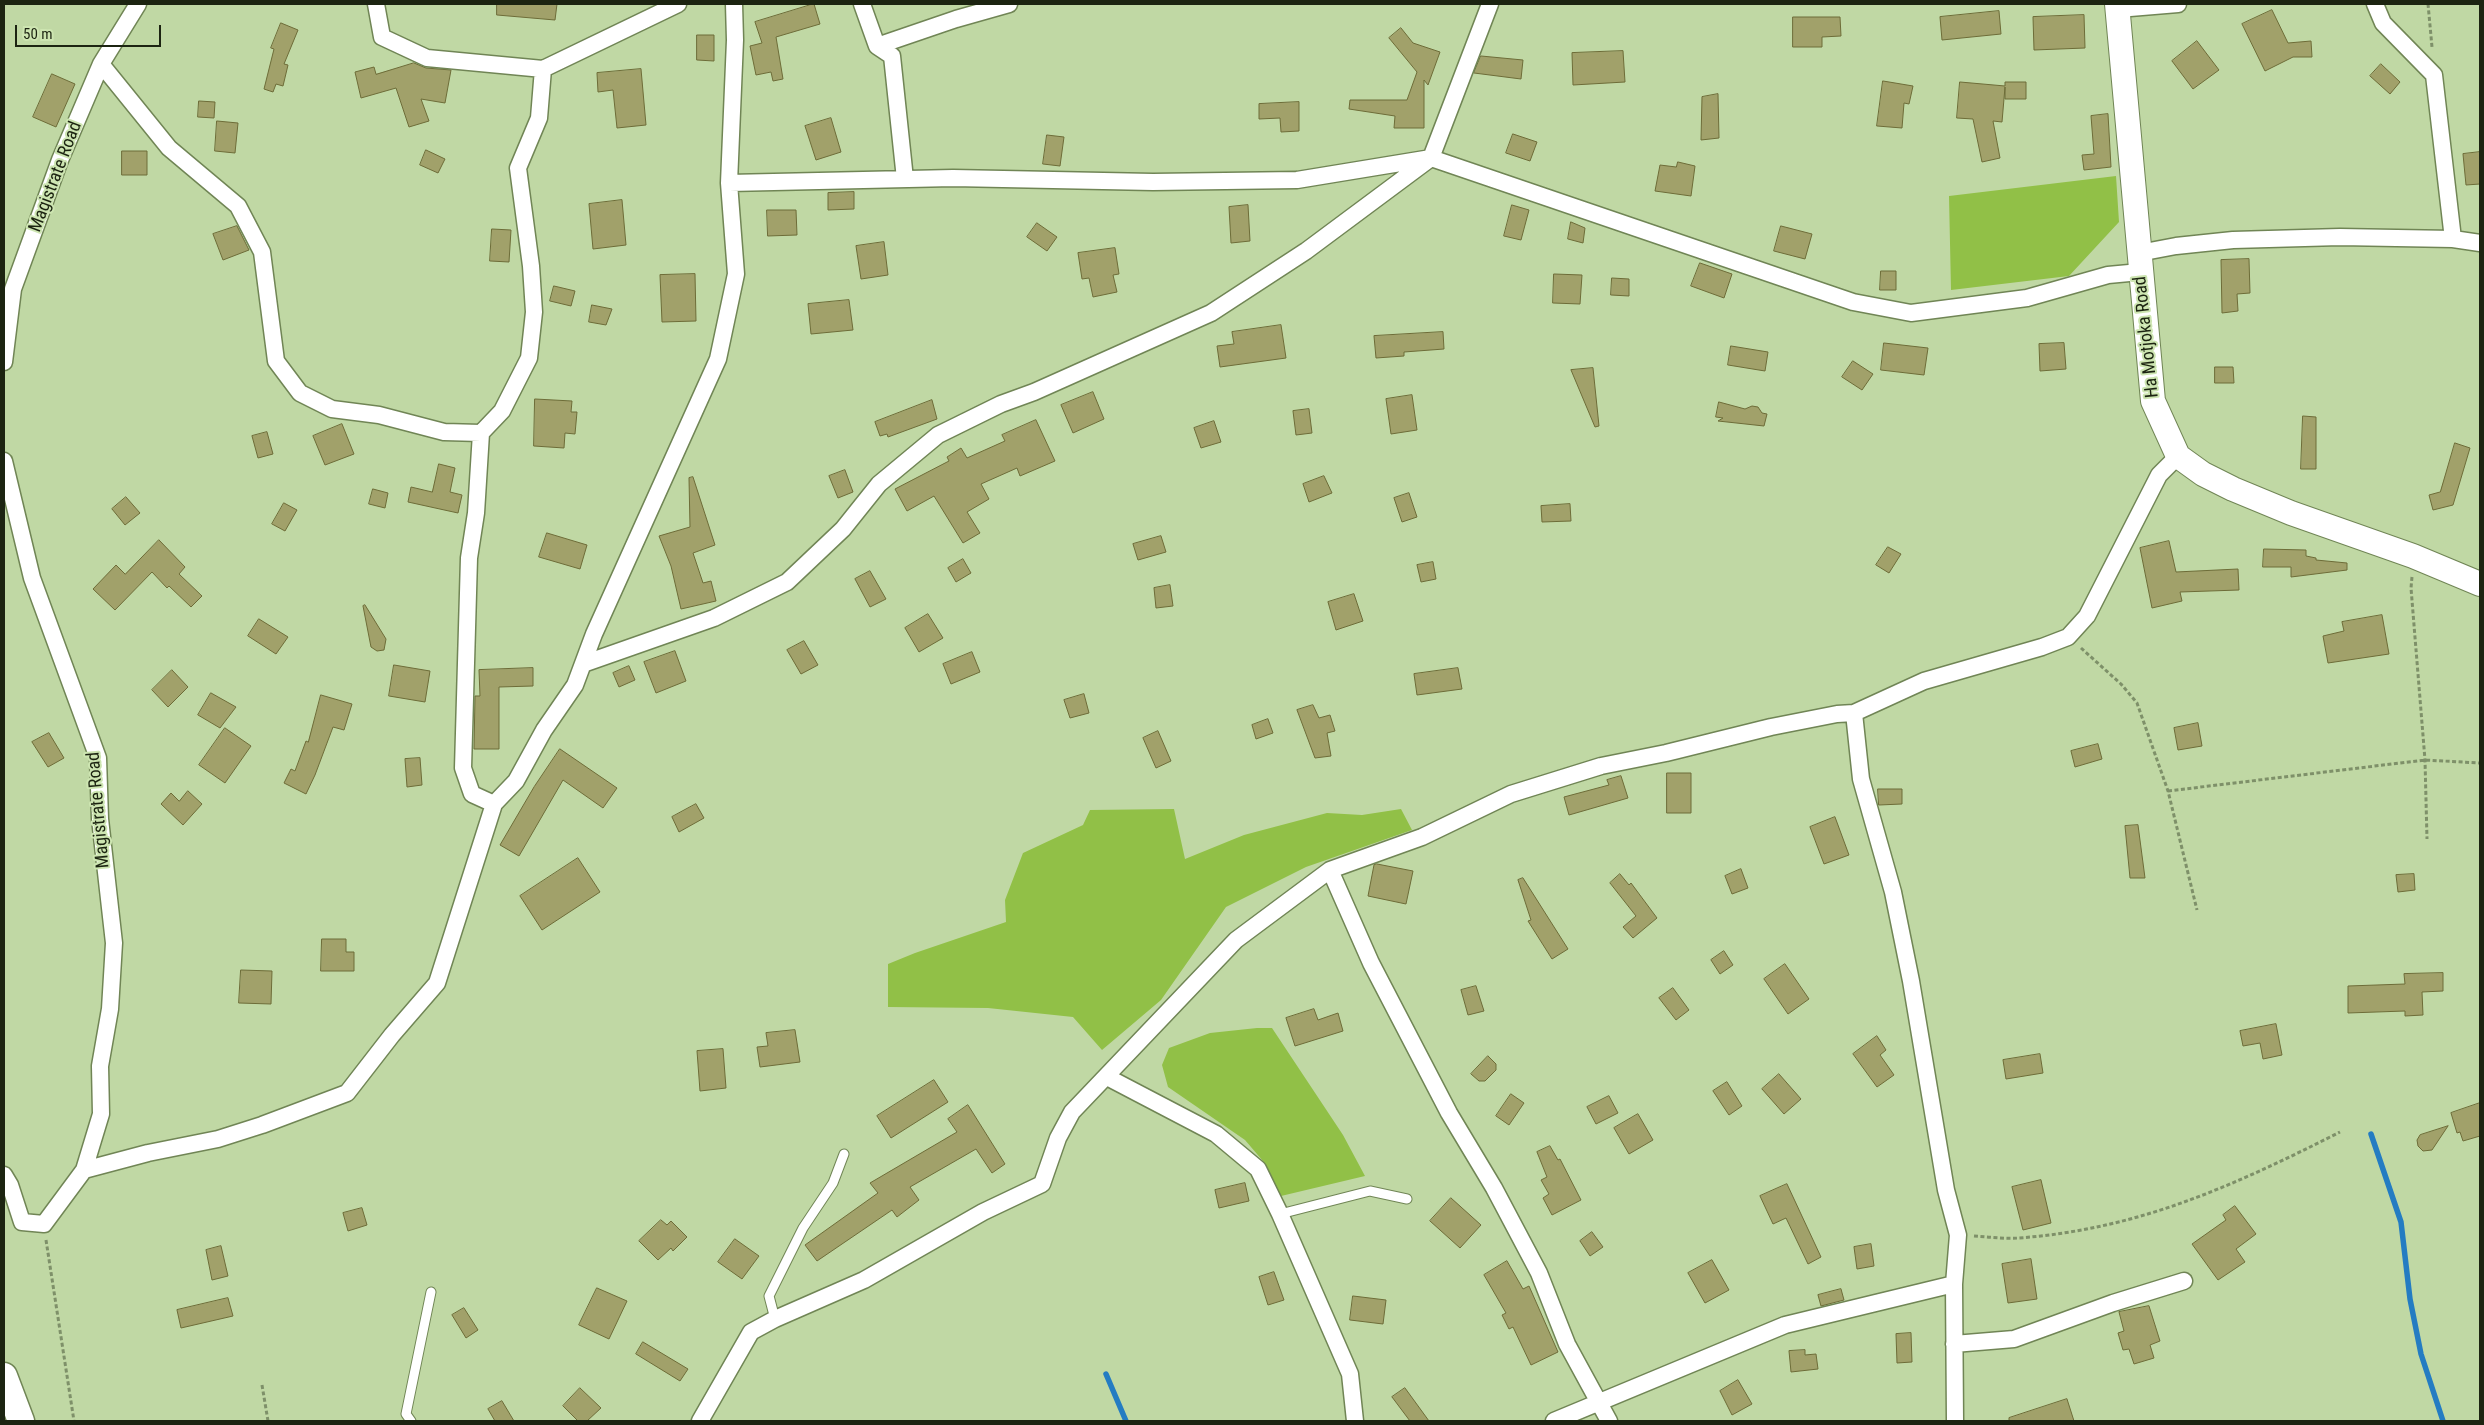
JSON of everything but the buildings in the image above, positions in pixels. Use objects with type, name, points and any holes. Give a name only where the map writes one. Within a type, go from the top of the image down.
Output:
[{"type":"main road","points":[[4,1376],[21,1421]]},
{"type":"street","name":"Magistrate Road","points":[[4,362],[14,289],[60,160],[101,64],[138,4]]},
{"type":"street","points":[[376,4],[382,37],[427,58],[543,69],[678,4]]},
{"type":"street","points":[[84,1170],[148,1153],[218,1139],[348,1093],[392,1035],[437,983],[494,804],[516,781],[544,730],[575,685],[594,634],[718,359],[736,274],[729,183],[735,40],[734,4]]},
{"type":"street","points":[[862,4],[877,46],[892,56],[905,179]]},
{"type":"street","points":[[877,46],[956,19],[1009,4]]},
{"type":"street","points":[[583,664],[714,618],[787,582],[843,529],[879,484],[938,435],[1001,404],[1034,392],[1211,313],[1306,251],[1431,158],[1490,4]]},
{"type":"street","points":[[2117,6],[2178,4]]},
{"type":"street","points":[[2375,4],[2383,23],[2434,75],[2453,239]]},
{"type":"street","name":"Ha Motjoka Road","points":[[2117,6],[2152,401],[2178,456],[2203,474],[2233,489],[2291,513],[2414,556],[2480,584]]},
{"type":"street","points":[[101,64],[170,148],[238,206],[262,252],[276,361],[300,393],[332,409],[379,415],[444,432],[482,433]]},
{"type":"street","points":[[494,804],[472,794],[463,768],[469,558],[476,513],[482,433],[502,411],[529,358],[534,312],[531,266],[518,168],[539,118],[543,69]]},
{"type":"street","points":[[729,183],[905,179],[1153,182],[1297,180],[1431,158],[1853,302],[1911,314],[2028,298],[2108,275],[2176,246],[2234,240],[2340,237],[2453,239],[2480,243]]},
{"type":"street","points":[[700,1421],[751,1332],[775,1319],[864,1280],[982,1212],[1042,1184],[1058,1138],[1072,1112],[1236,940],[1330,870],[1422,837],[1511,794],[1601,766],[1666,753],[1771,727],[1837,714],[1854,713],[1924,681],[2042,647],[2068,637],[2087,616],[2159,475],[2178,456]]},
{"type":"street","name":"Magistrate Road","points":[[4,460],[32,578],[98,758],[100,819],[114,943],[110,1009],[100,1066],[101,1114],[84,1170],[44,1224]]},
{"type":"street","points":[[1854,713],[1861,779],[1893,892],[1912,981],[1946,1190],[1958,1235],[1954,1284],[1955,1421]]},
{"type":"street","points":[[1330,870],[1371,963],[1449,1113],[1494,1188],[1539,1273],[1567,1344],[1609,1421]]},
{"type":"street","points":[[1107,1077],[1216,1134],[1258,1169],[1280,1214],[1350,1374],[1355,1421]]},
{"type":"street","points":[[4,1175],[10,1185],[22,1222],[44,1224]]},
{"type":"street","points":[[1954,1344],[2014,1339],[2113,1303],[2184,1281]]},
{"type":"street","points":[[1554,1421],[1598,1401],[1785,1325],[1954,1284]]},
{"type":"lane","points":[[775,1319],[769,1296],[803,1228],[833,1183],[844,1154]]},
{"type":"lane","points":[[1280,1214],[1370,1191],[1407,1199]]},
{"type":"lane","points":[[411,1421],[406,1414],[431,1292]]},
{"type":"path","points":[[2428,4],[2434,75]]},
{"type":"path","points":[[2414,556],[2411,588],[2425,760],[2427,838]]},
{"type":"path","points":[[2068,637],[2121,684],[2137,703],[2168,791],[2197,910]]},
{"type":"path","points":[[2168,791],[2425,760],[2480,763]]},
{"type":"path","points":[[1958,1235],[2018,1238],[2113,1225],[2195,1200],[2278,1164],[2340,1132]]},
{"type":"path","points":[[44,1224],[74,1421]]},
{"type":"path","points":[[262,1385],[268,1421]]},
{"type":"green space","points":[[2116,176],[2119,222],[2069,276],[1951,290],[1949,196]]},
{"type":"green space","points":[[1174,809],[1185,859],[1244,835],[1327,813],[1362,815],[1401,809],[1412,830],[1306,867],[1226,907],[1161,1000],[1102,1050],[1073,1017],[988,1008],[888,1007],[888,964],[1006,922],[1005,900],[1023,853],[1083,825],[1090,810]]},
{"type":"green space","points":[[1272,1028],[1343,1135],[1365,1176],[1281,1196],[1263,1161],[1245,1140],[1168,1087],[1162,1065],[1169,1048],[1210,1033]]},
{"type":"waterway","points":[[2371,1134],[2401,1222],[2410,1299],[2421,1354],[2443,1421]]},
{"type":"waterway","points":[[1106,1374],[1126,1421]]}]
